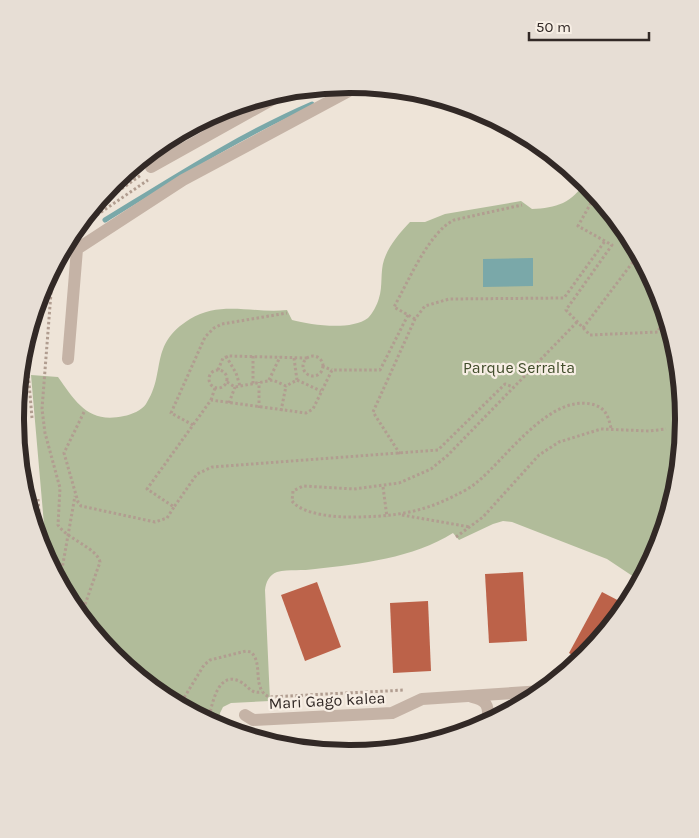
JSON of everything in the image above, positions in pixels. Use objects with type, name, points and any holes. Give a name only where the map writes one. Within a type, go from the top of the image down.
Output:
[{"type":"street","points":[[68,359],[77,249],[205,167],[346,93]]},
{"type":"street","points":[[154,171],[266,104]]},
{"type":"street","name":"Mari Gago kalea","points":[[245,715],[253,720],[392,713],[422,699],[526,692]]},
{"type":"street","points":[[469,697],[481,699],[486,703],[489,708],[489,713]]},
{"type":"path","points":[[115,193],[135,179],[154,171]]},
{"type":"path","points":[[98,213],[154,171]]},
{"type":"path","points":[[592,202],[578,226],[612,245],[566,310],[590,335],[658,332],[661,324]]},
{"type":"path","points":[[415,319],[394,307],[436,235],[445,224],[454,220],[522,205]]},
{"type":"path","points":[[400,454],[373,412],[415,319],[425,306],[449,299],[564,298],[605,241]]},
{"type":"path","points":[[584,328],[634,260]]},
{"type":"path","points":[[51,288],[42,409],[45,433],[60,488],[57,511],[58,525],[67,536],[96,554],[100,562],[84,607]]},
{"type":"path","points":[[193,425],[171,413],[205,337],[214,328],[222,324],[287,314]]},
{"type":"path","points":[[226,356],[317,358],[322,366],[332,370],[380,370],[408,315]]},
{"type":"path","points":[[577,322],[448,455],[431,469],[399,483],[382,487],[354,489],[303,486],[293,490],[292,501],[301,508],[340,517],[387,517],[402,515],[454,496],[475,483],[539,423],[562,408],[573,404],[597,405],[608,413],[612,428]]},
{"type":"path","points":[[218,370],[226,374],[227,382],[222,388],[215,388],[208,380],[210,375],[218,370],[226,356]]},
{"type":"path","points":[[226,356],[236,373],[238,387],[229,403]]},
{"type":"path","points":[[252,356],[253,384]]},
{"type":"path","points":[[269,380],[280,357]]},
{"type":"path","points":[[294,358],[297,380]]},
{"type":"path","points":[[307,358],[303,367],[309,375]]},
{"type":"path","points":[[309,375],[320,373],[322,366]]},
{"type":"path","points":[[211,400],[306,413],[312,408],[332,370]]},
{"type":"path","points":[[306,384],[309,375]]},
{"type":"path","points":[[227,382],[238,387],[273,380],[286,386]]},
{"type":"path","points":[[297,380],[321,391]]},
{"type":"path","points":[[286,386],[297,380]]},
{"type":"path","points":[[259,382],[259,408]]},
{"type":"path","points":[[84,412],[64,453],[78,502],[86,508],[149,521],[166,518],[197,474],[206,468],[438,450],[505,384],[514,387]]},
{"type":"path","points":[[281,411],[286,386]]},
{"type":"path","points":[[174,508],[146,489],[211,400],[215,388]]},
{"type":"path","points":[[456,536],[471,527],[501,499],[526,468],[549,447],[575,437],[612,428],[648,431],[675,425]]},
{"type":"path","points":[[382,487],[387,517]]},
{"type":"path","points":[[71,588],[62,569],[75,494]]},
{"type":"path","points":[[402,515],[471,527]]},
{"type":"path","points":[[184,699],[204,665],[210,660],[246,651],[251,652],[257,659],[262,692]]},
{"type":"path","points":[[210,713],[215,693],[220,684],[230,680],[240,682],[256,693],[262,692],[269,697],[406,690]]},
{"type":"green space","name":"Parque Serralta","points":[[580,189],[608,221],[632,256],[658,314],[669,355],[675,398],[675,440],[669,483],[658,524],[634,577],[607,559],[512,522],[503,521],[459,540],[453,533],[437,542],[404,554],[368,562],[310,570],[277,572],[268,579],[265,590],[270,701],[231,703],[223,707],[220,718],[169,690],[119,649],[91,617],[67,582],[45,533],[31,375],[58,377],[77,402],[92,414],[112,418],[130,415],[146,404],[152,392],[163,349],[168,339],[190,319],[202,313],[226,309],[287,310],[292,320],[310,324],[341,326],[361,322],[370,316],[377,303],[381,289],[384,260],[389,249],[410,222],[425,222],[445,214],[521,201],[532,209],[556,206],[575,195]]},
{"type":"water","points":[[533,258],[533,286],[483,287],[483,259]]},
{"type":"building","points":[[523,572],[527,641],[489,643],[485,574]]},
{"type":"building","points":[[317,582],[341,647],[305,661],[281,595]]},
{"type":"building","points":[[602,592],[619,601],[580,649],[573,655],[569,653]]},
{"type":"building","points":[[428,601],[431,671],[393,673],[390,603]]},
{"type":"waterway","points":[[105,220],[181,173],[259,129],[312,104]]}]
